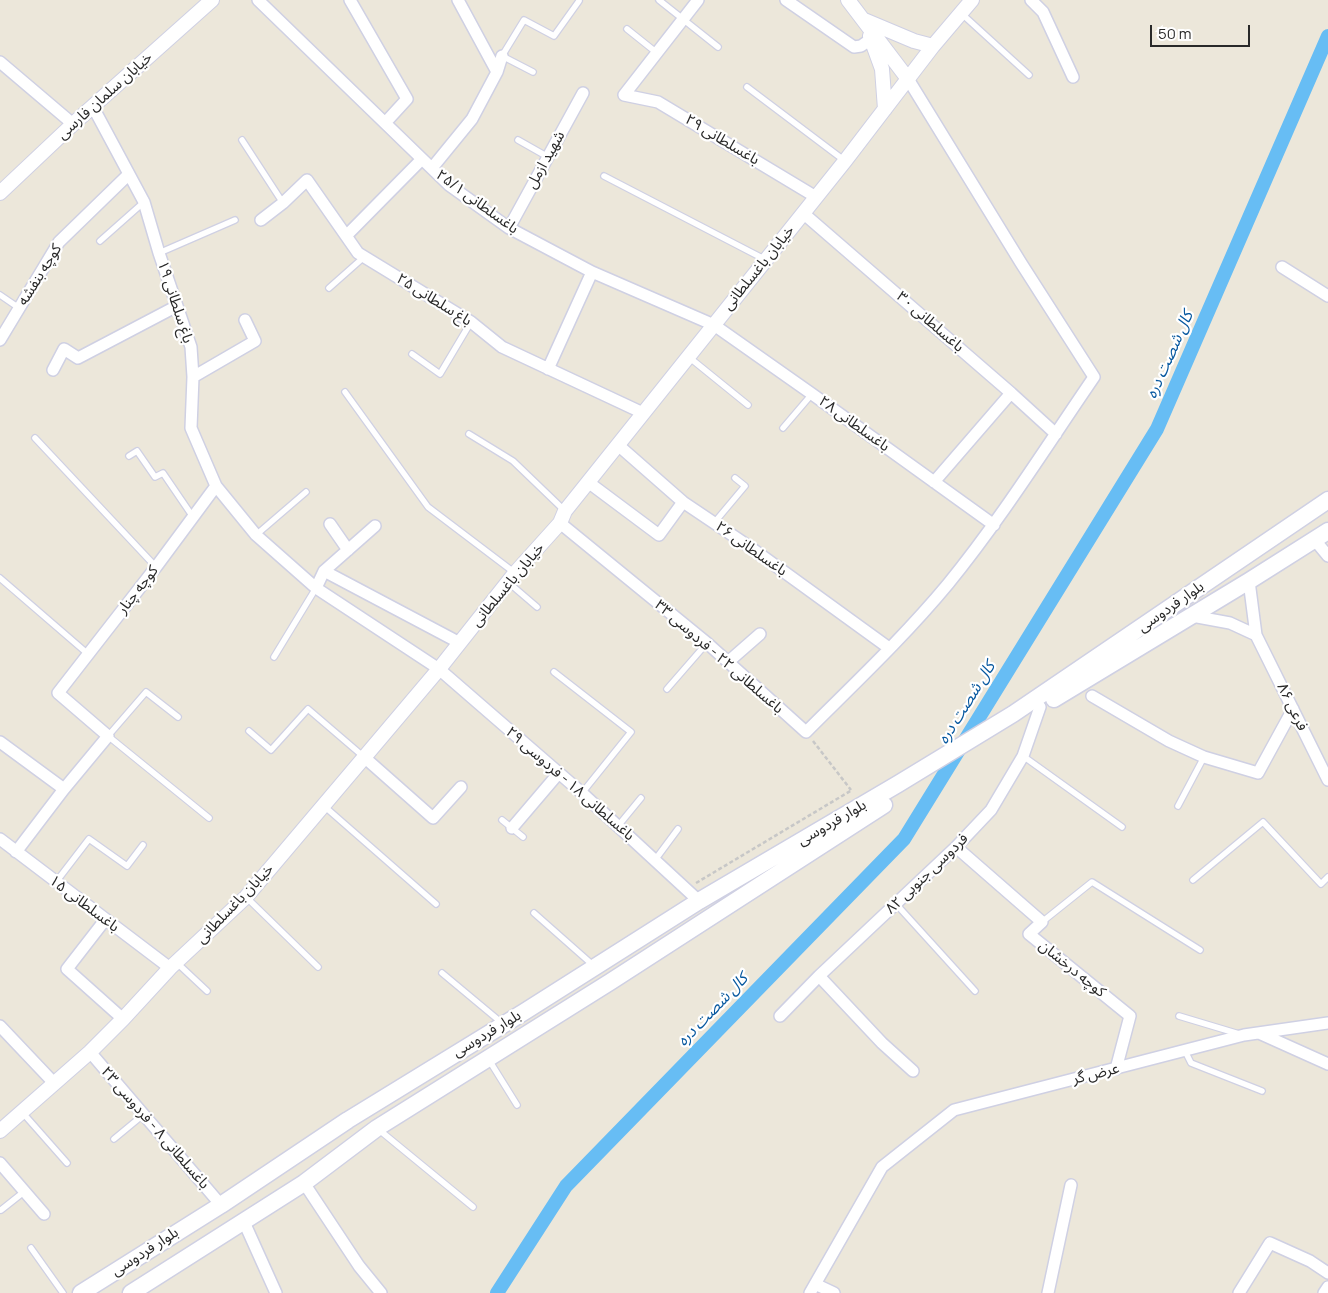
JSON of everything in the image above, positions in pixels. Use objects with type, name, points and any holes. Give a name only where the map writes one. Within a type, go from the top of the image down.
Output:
[{"type":"main road","name":"بلوار فردوسی","points":[[1015,718],[1328,500]]},
{"type":"main road","name":"بلوار فردوسی","points":[[1015,718],[1040,707],[1192,616],[1321,535]]},
{"type":"main road","points":[[896,791],[1015,718]]},
{"type":"main road","name":"بلوار فردوسی","points":[[81,1293],[221,1205],[348,1120],[524,1012],[698,901],[864,805],[896,791]]},
{"type":"main road","name":"بلوار فردوسی","points":[[131,1293],[304,1183],[377,1128],[610,982],[896,791]]},
{"type":"main road","points":[[524,1012],[526,1022],[536,1028]]},
{"type":"main road","points":[[494,1055],[501,1045],[495,1034],[496,1028]]},
{"type":"street","name":"خیابان سلمان فارسی","points":[[0,193],[73,124],[212,0]]},
{"type":"street","name":"باغسلطانی ۲۵/۱","points":[[258,0],[449,185],[509,228],[592,272],[714,325]]},
{"type":"street","points":[[350,0],[407,99],[385,123]]},
{"type":"street","points":[[458,0],[497,72]]},
{"type":"street","points":[[657,53],[698,0]]},
{"type":"street","points":[[786,0],[854,47],[861,46],[871,39]]},
{"type":"street","points":[[806,732],[889,648],[947,585],[994,525],[1094,377],[908,80],[848,0]]},
{"type":"street","name":"خیابان باغسلطانی","points":[[0,1131],[90,1052],[173,965],[246,897],[439,669],[563,517],[588,482],[972,0]]},
{"type":"street","points":[[1031,0],[1044,12],[1073,77]]},
{"type":"street","points":[[863,19],[882,69],[885,109]]},
{"type":"street","points":[[863,19],[914,41],[934,46]]},
{"type":"street","name":"باغسلطانی ۲۹","points":[[657,53],[624,95],[658,102],[816,197]]},
{"type":"street","points":[[432,168],[472,119],[497,72],[502,56]]},
{"type":"street","points":[[0,62],[73,124]]},
{"type":"street","name":"شهید ازمل","points":[[509,228],[583,93]]},
{"type":"street","name":"باغ سلطانی ۱۹","points":[[93,108],[144,202],[159,254],[191,347],[193,377],[191,428],[216,486],[256,535],[316,588],[439,669]]},
{"type":"street","points":[[346,236],[422,159]]},
{"type":"street","name":"کوچه بنفشه","points":[[0,340],[59,242],[129,174]]},
{"type":"street","name":"باغ سلطانی ۲۵","points":[[261,220],[283,203],[307,180],[358,253],[471,322],[502,347],[643,413]]},
{"type":"street","name":"باغسلطانی ۳۰","points":[[803,213],[1056,434]]},
{"type":"street","points":[[1282,267],[1328,296]]},
{"type":"street","points":[[548,369],[592,272]]},
{"type":"street","points":[[52,370],[64,348],[78,358],[177,306]]},
{"type":"street","points":[[193,377],[255,341],[245,320]]},
{"type":"street","name":"باغسلطانی ۲۸","points":[[714,325],[994,525]]},
{"type":"street","points":[[934,482],[1011,393]]},
{"type":"street","name":"باغسلطانی ۲۶","points":[[618,445],[683,502],[747,545],[889,648]]},
{"type":"street","points":[[588,482],[659,534],[683,502]]},
{"type":"street","name":"کوچه چنار","points":[[108,736],[58,693],[216,486]]},
{"type":"street","name":"باغسلطانی ۲۲ - فردوسی ۳۳","points":[[563,517],[806,732]]},
{"type":"street","points":[[330,524],[348,550]]},
{"type":"street","points":[[316,588],[324,571],[375,526]]},
{"type":"street","points":[[1321,535],[1328,556]]},
{"type":"street","points":[[324,571],[460,643]]},
{"type":"street","name":"فرعی ۸۶","points":[[1249,581],[1256,635],[1328,780]]},
{"type":"street","points":[[1192,616],[1230,623],[1256,635]]},
{"type":"street","points":[[728,662],[760,634]]},
{"type":"street","name":"باغسلطانی ۱۸ - فردوسی ۲۹","points":[[439,669],[582,793],[698,901]]},
{"type":"street","points":[[1092,696],[1169,742],[1204,757],[1258,773],[1293,709]]},
{"type":"street","name":"فردوسی جنوبی ۸۲","points":[[780,1016],[819,976],[956,847],[992,810],[1023,756],[1040,707]]},
{"type":"street","points":[[16,852],[64,789],[108,736]]},
{"type":"street","points":[[0,742],[64,789]]},
{"type":"street","points":[[364,757],[433,818],[461,787]]},
{"type":"street","points":[[512,828],[558,774]]},
{"type":"street","name":"باغسلطانی ۱۵","points":[[0,839],[105,920],[173,965]]},
{"type":"street","name":"کوچه درخشان","points":[[956,847],[1042,922],[1029,934],[1130,1016],[1116,1069]]},
{"type":"street","points":[[105,920],[67,969],[123,1019]]},
{"type":"street","points":[[819,976],[882,1043],[913,1071]]},
{"type":"street","name":"عرض گر","points":[[812,1288],[882,1167],[954,1110],[1244,1035],[1328,1023]]},
{"type":"street","points":[[0,1026],[54,1082]]},
{"type":"street","points":[[1258,1032],[1328,1064]]},
{"type":"street","name":"باغسلطانی ۸ - فردوسی ۲۳","points":[[90,1052],[221,1205]]},
{"type":"street","points":[[0,1163],[44,1214]]},
{"type":"street","points":[[304,1183],[359,1266],[381,1293]]},
{"type":"street","points":[[1048,1293],[1071,1185]]},
{"type":"street","points":[[244,1222],[276,1293]]},
{"type":"street","points":[[1239,1293],[1270,1243],[1310,1261],[1328,1273]]},
{"type":"street","points":[[1324,1293],[1328,1287]]},
{"type":"street","points":[[812,1288],[834,1293]]},
{"type":"lane","points":[[659,0],[718,47]]},
{"type":"lane","points":[[533,72],[502,56],[524,20],[554,36],[579,1]]},
{"type":"lane","points":[[961,13],[1029,75]]},
{"type":"lane","points":[[627,29],[657,53]]},
{"type":"lane","points":[[747,88],[845,160]]},
{"type":"lane","points":[[242,140],[283,203]]},
{"type":"lane","points":[[518,140],[548,157]]},
{"type":"lane","points":[[604,176],[766,260]]},
{"type":"lane","points":[[100,241],[144,202]]},
{"type":"lane","points":[[159,254],[235,220]]},
{"type":"lane","points":[[329,288],[364,257]]},
{"type":"lane","points":[[0,295],[19,308]]},
{"type":"lane","points":[[412,354],[440,374],[471,322]]},
{"type":"lane","points":[[688,356],[748,405]]},
{"type":"lane","points":[[345,392],[428,507],[512,578],[537,607]]},
{"type":"lane","points":[[783,428],[812,394]]},
{"type":"lane","points":[[469,434],[513,461],[563,517]]},
{"type":"lane","points":[[36,438],[156,567]]},
{"type":"lane","points":[[128,456],[137,451],[155,477],[163,473],[193,517]]},
{"type":"lane","points":[[714,523],[745,486],[735,478]]},
{"type":"lane","points":[[256,535],[306,492]]},
{"type":"lane","points":[[0,578],[88,654]]},
{"type":"lane","points":[[274,658],[316,588]]},
{"type":"lane","points":[[667,688],[707,643]]},
{"type":"lane","points":[[554,672],[631,732],[582,793]]},
{"type":"lane","points":[[178,717],[146,692],[108,736],[209,818]]},
{"type":"lane","points":[[249,731],[271,750],[308,709],[364,757]]},
{"type":"lane","points":[[1023,756],[1122,827]]},
{"type":"lane","points":[[1178,806],[1204,757]]},
{"type":"lane","points":[[618,826],[641,798]]},
{"type":"lane","points":[[323,805],[436,904]]},
{"type":"lane","points":[[502,820],[523,837]]},
{"type":"lane","points":[[1193,880],[1263,822],[1321,884],[1328,877]]},
{"type":"lane","points":[[654,860],[678,829]]},
{"type":"lane","points":[[56,882],[88,839],[127,866],[143,845]]},
{"type":"lane","points":[[1042,922],[1092,882],[1200,950]]},
{"type":"lane","points":[[246,897],[318,967]]},
{"type":"lane","points":[[896,904],[974,991]]},
{"type":"lane","points":[[534,913],[595,967]]},
{"type":"lane","points":[[173,965],[207,991]]},
{"type":"lane","points":[[442,973],[496,1028]]},
{"type":"lane","points":[[1179,1016],[1244,1035]]},
{"type":"lane","points":[[1185,1050],[1190,1063],[1262,1091]]},
{"type":"lane","points":[[494,1055],[517,1105]]},
{"type":"lane","points":[[22,1112],[67,1163]]},
{"type":"lane","points":[[114,1139],[143,1115]]},
{"type":"lane","points":[[377,1128],[473,1206]]},
{"type":"lane","points":[[1,1210],[25,1191]]},
{"type":"lane","points":[[31,1248],[63,1293]]},
{"type":"path","points":[[806,732],[864,805]]},
{"type":"path","points":[[686,889],[852,790]]},
{"type":"waterway","name":"کال شصت دره","points":[[497,1293],[566,1186],[904,839],[1157,429],[1328,36]]}]
